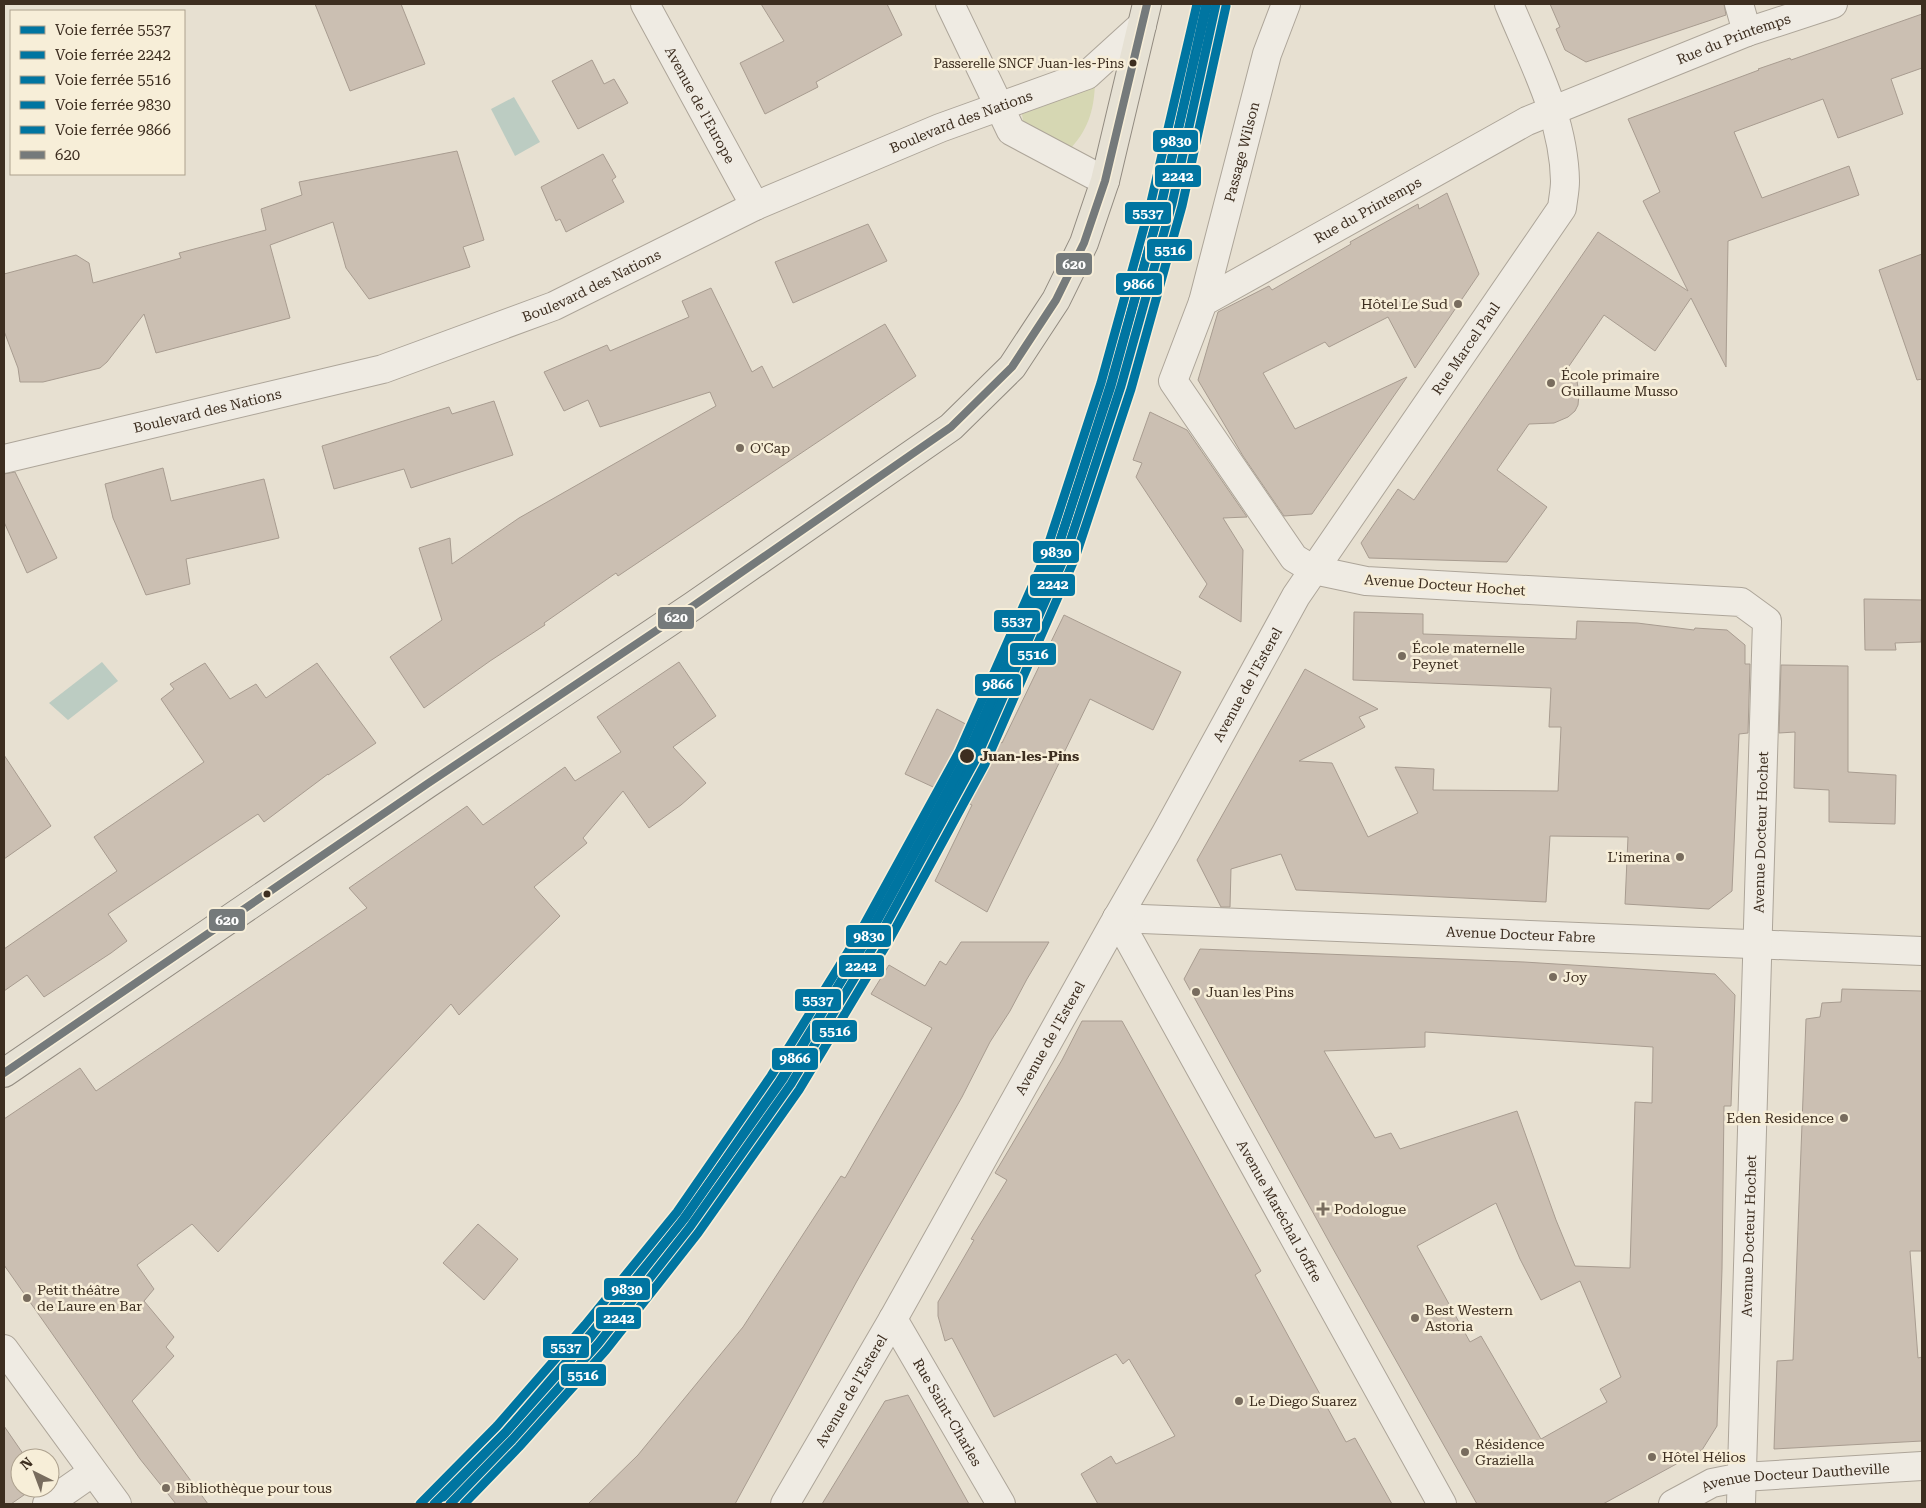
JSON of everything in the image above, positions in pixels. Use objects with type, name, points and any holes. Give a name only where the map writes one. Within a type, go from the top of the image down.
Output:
[{"type":"main road","points":[[4,1073],[434,779],[693,606],[951,427],[1012,367],[1056,300],[1084,243],[1105,180],[1127,93],[1144,14]]},
{"type":"street","name":"Avenue de l'Europe","points":[[645,4],[755,206]]},
{"type":"street","points":[[950,4],[1011,131],[1105,180]]},
{"type":"street","name":"Passage Wilson","points":[[1203,302],[1268,54],[1286,4]]},
{"type":"street","name":"Rue Marcel Paul","points":[[1314,570],[1562,208],[1565,181],[1560,139],[1553,110],[1508,4]]},
{"type":"street","points":[[1738,4],[1747,32]]},
{"type":"street","name":"Rue du Printemps","points":[[1203,302],[1527,121],[1747,32],[1833,4]]},
{"type":"street","name":"Boulevard des Nations","points":[[4,459],[383,369],[554,306],[755,206],[940,128],[1087,75],[1144,14]]},
{"type":"street","points":[[1203,302],[1173,381],[1294,558],[1314,570]]},
{"type":"street","name":"Avenue de l'Esterel","points":[[784,1504],[893,1319],[1171,825],[1296,596],[1314,570]]},
{"type":"street","name":"Avenue Docteur Hochet","points":[[1314,570],[1366,581],[1741,602],[1767,621],[1741,1504]]},
{"type":"street","name":"Avenue Docteur Fabre","points":[[1117,918],[1922,951]]},
{"type":"street","name":"Avenue Maréchal Joffre","points":[[1117,918],[1442,1504]]},
{"type":"street","name":"Rue Saint-Charles","points":[[893,1319],[1002,1504]]},
{"type":"street","points":[[4,1349],[117,1504]]},
{"type":"street","name":"Avenue Docteur Dautheville","points":[[1673,1504],[1712,1483],[1742,1477],[1922,1466]]},
{"type":"street","points":[[47,1504],[94,1472]]},
{"type":"green space","points":[[1095,83],[1089,120],[1081,136],[1068,151],[1024,128],[1022,114]]},
{"type":"shaded area","points":[[514,97],[540,142],[515,156],[491,109]]},
{"type":"shaded area","points":[[102,662],[118,681],[68,720],[49,703]]},
{"type":"building","points":[[315,4],[401,4],[425,64],[350,91]]},
{"type":"building","points":[[761,4],[887,4],[902,35],[816,82],[818,87],[765,114],[740,63],[784,41]]},
{"type":"building","points":[[1550,4],[1724,4],[1726,15],[1586,62],[1565,50],[1556,29],[1560,27]]},
{"type":"building","points":[[1922,14],[1922,68],[1891,79],[1903,114],[1838,138],[1823,99],[1734,132],[1762,198],[1849,166],[1859,195],[1728,241],[1726,367],[1691,298],[1655,351],[1604,315],[1567,369],[1577,381],[1579,394],[1578,405],[1575,411],[1568,417],[1554,423],[1529,424],[1497,470],[1547,507],[1507,562],[1369,558],[1361,543],[1398,489],[1414,500],[1598,232],[1688,291],[1643,201],[1660,192],[1628,119],[1758,69],[1790,58],[1791,60]]},
{"type":"building","points":[[592,60],[604,84],[614,79],[628,103],[578,129],[552,81]]},
{"type":"building","points":[[457,151],[484,240],[463,247],[470,267],[369,299],[346,268],[333,222],[270,245],[290,318],[156,353],[144,314],[107,362],[100,368],[43,382],[20,382],[18,368],[4,331],[4,274],[76,255],[89,263],[93,283],[181,258],[179,253],[266,230],[261,209],[302,195],[299,182]]},
{"type":"building","points":[[603,154],[616,177],[612,180],[624,202],[566,232],[560,219],[556,221],[541,187]]},
{"type":"building","points":[[1447,193],[1479,274],[1415,368],[1388,317],[1329,347],[1325,342],[1263,373],[1295,429],[1407,377],[1312,514],[1284,516],[1243,456],[1198,380],[1218,312],[1269,286],[1272,290],[1351,244],[1350,242],[1418,204],[1419,209]]},
{"type":"building","points":[[868,224],[887,261],[793,303],[775,262]]},
{"type":"building","points":[[1922,254],[1922,379],[1917,380],[1879,270]]},
{"type":"building","points":[[711,288],[752,372],[762,366],[773,388],[885,324],[916,376],[618,576],[616,573],[544,623],[545,625],[424,708],[390,657],[442,620],[419,548],[450,538],[452,564],[519,518],[716,406],[710,392],[600,427],[588,400],[564,411],[544,372],[607,345],[610,351],[689,317],[682,301]]},
{"type":"building","points":[[494,401],[513,455],[411,488],[404,469],[334,489],[322,446],[449,407],[452,414]]},
{"type":"building","points":[[1150,412],[1187,430],[1247,517],[1223,518],[1243,550],[1241,622],[1199,597],[1207,584],[1136,477],[1142,463],[1133,460]]},
{"type":"building","points":[[163,468],[171,501],[264,479],[279,538],[186,559],[190,584],[146,595],[113,518],[105,484]]},
{"type":"building","points":[[15,472],[57,558],[27,573],[4,522],[4,474]]},
{"type":"building","points":[[1864,599],[1922,600],[1921,642],[1895,643],[1896,650],[1865,650]]},
{"type":"building","points":[[1354,612],[1423,614],[1423,634],[1576,639],[1577,621],[1637,623],[1694,630],[1695,628],[1727,630],[1745,645],[1745,664],[1750,664],[1748,733],[1739,734],[1732,891],[1709,909],[1625,904],[1628,837],[1550,836],[1546,902],[1296,890],[1281,854],[1231,869],[1230,907],[1221,907],[1197,860],[1305,669],[1378,709],[1359,717],[1365,727],[1299,761],[1332,763],[1368,837],[1418,813],[1395,767],[1434,769],[1433,790],[1558,791],[1561,727],[1549,727],[1551,688],[1353,680]]},
{"type":"building","name":"Juan-les-Pins","points":[[1064,615],[1181,672],[1153,730],[1090,699],[987,912],[935,881],[972,805],[905,774],[937,709],[1002,743]]},
{"type":"building","points":[[679,662],[716,716],[673,747],[706,783],[681,805],[649,828],[623,791],[583,838],[587,843],[534,887],[560,916],[459,1015],[451,1004],[218,1252],[192,1224],[137,1265],[154,1289],[144,1301],[174,1337],[166,1347],[174,1356],[132,1401],[208,1504],[176,1504],[140,1459],[4,1265],[4,1119],[80,1068],[96,1091],[367,908],[349,888],[467,806],[483,825],[565,767],[575,781],[621,752],[597,717]]},
{"type":"building","points":[[205,663],[230,699],[256,684],[266,698],[317,663],[376,743],[328,774],[264,822],[258,814],[108,914],[127,941],[111,953],[44,997],[27,975],[4,991],[4,949],[117,871],[94,837],[204,762],[161,699],[174,689],[170,684]]},
{"type":"building","points":[[1781,665],[1848,666],[1848,772],[1896,775],[1895,824],[1829,822],[1829,790],[1794,788],[1795,732],[1779,733]]},
{"type":"building","points":[[4,755],[51,826],[4,859]]},
{"type":"building","points":[[961,942],[1049,942],[990,1042],[962,1097],[857,1281],[735,1504],[588,1504],[638,1455],[743,1327],[841,1176],[845,1178],[932,1028],[871,994],[889,965],[925,986],[940,961],[946,965]]},
{"type":"building","points":[[1200,949],[1524,962],[1715,974],[1735,995],[1731,1106],[1724,1106],[1722,1269],[1717,1426],[1702,1450],[1603,1504],[1477,1504],[1184,979]],"holes":[[[1425,1032],[1653,1047],[1652,1103],[1635,1102],[1630,1268],[1575,1266],[1556,1220],[1517,1111],[1400,1149],[1391,1133],[1375,1138],[1324,1051],[1425,1047]],[[1496,1203],[1520,1259],[1541,1300],[1580,1281],[1621,1377],[1600,1389],[1607,1402],[1541,1439],[1481,1336],[1470,1342],[1417,1246]]]},
{"type":"building","points":[[1842,989],[1922,991],[1922,1251],[1910,1251],[1918,1358],[1922,1357],[1922,1441],[1774,1449],[1777,1361],[1793,1360],[1806,1019],[1820,1017],[1822,1003],[1841,1002]]},
{"type":"building","points":[[1082,1021],[1122,1021],[1261,1271],[1255,1275],[1346,1442],[1355,1438],[1392,1504],[1098,1504],[1081,1474],[1111,1456],[1116,1464],[1175,1436],[1129,1359],[1123,1364],[1116,1354],[994,1417],[952,1338],[945,1341],[938,1316],[938,1302],[974,1240],[971,1239],[1007,1180],[995,1173],[1062,1060]]},
{"type":"building","points":[[478,1224],[518,1259],[484,1300],[443,1263]]},
{"type":"building","points":[[908,1395],[969,1504],[822,1504],[885,1401]]},
{"type":"building","points":[[4,1426],[19,1448],[10,1448],[10,1498],[20,1498],[11,1504],[4,1504]]},
{"type":"rail line","name":"5537","points":[[420,1504],[497,1426],[585,1325],[677,1212],[771,1076],[858,936],[959,752],[1042,564],[1101,383],[1151,202],[1197,4]]},
{"type":"rail line","name":"9866","points":[[443,1497],[505,1433],[590,1338],[682,1221],[783,1079],[870,932],[967,755],[1057,550],[1111,383],[1162,202],[1206,4]]},
{"type":"rail line","name":"2242","points":[[450,1504],[512,1440],[598,1344],[690,1227],[791,1084],[879,937],[976,759],[1066,554],[1121,386],[1172,204],[1216,4]]},
{"type":"rail line","name":"9830","points":[[434,1504],[505,1433],[593,1331],[685,1218],[779,1082],[866,941],[968,757],[1051,568],[1111,386],[1161,204],[1207,6]]},
{"type":"rail line","name":"5516","points":[[464,1504],[519,1447],[606,1350],[698,1233],[799,1090],[888,942],[985,764],[1075,558],[1131,389],[1182,206],[1226,6]]},
{"type":"transit line","name":"620","points":[[4,1073],[427,784],[693,606],[951,427],[1012,367],[1056,300],[1084,243],[1105,181],[1147,4]]},
{"type":"place","name":"Passerelle SNCF Juan-les-Pins","points":[[1133,63]]},
{"type":"place","name":"Hôtel Le Sud","points":[[1458,304]]},
{"type":"place","name":"École primaire Guillaume Musso","points":[[1551,383]]},
{"type":"place","name":"O'Cap","points":[[740,448]]},
{"type":"place","name":"École maternelle Peynet","points":[[1402,656]]},
{"type":"place","name":"Juan-les-Pins","points":[[967,756]]},
{"type":"place","name":"L'imerina","points":[[1680,857]]},
{"type":"place","name":"Joy","points":[[1553,977]]},
{"type":"place","name":"Juan les Pins","points":[[1196,992]]},
{"type":"place","name":"Eden Residence","points":[[1844,1118]]},
{"type":"place","name":"Podologue","points":[[1323,1209]]},
{"type":"place","name":"Petit théâtre de Laure en Bar","points":[[27,1298]]},
{"type":"place","name":"Best Western Astoria","points":[[1415,1318]]},
{"type":"place","name":"Le Diego Suarez","points":[[1239,1401]]},
{"type":"place","name":"Résidence Graziella","points":[[1465,1452]]},
{"type":"place","name":"Hôtel Hélios","points":[[1652,1457]]},
{"type":"place","name":"Bibliothèque pour tous","points":[[166,1488]]}]
